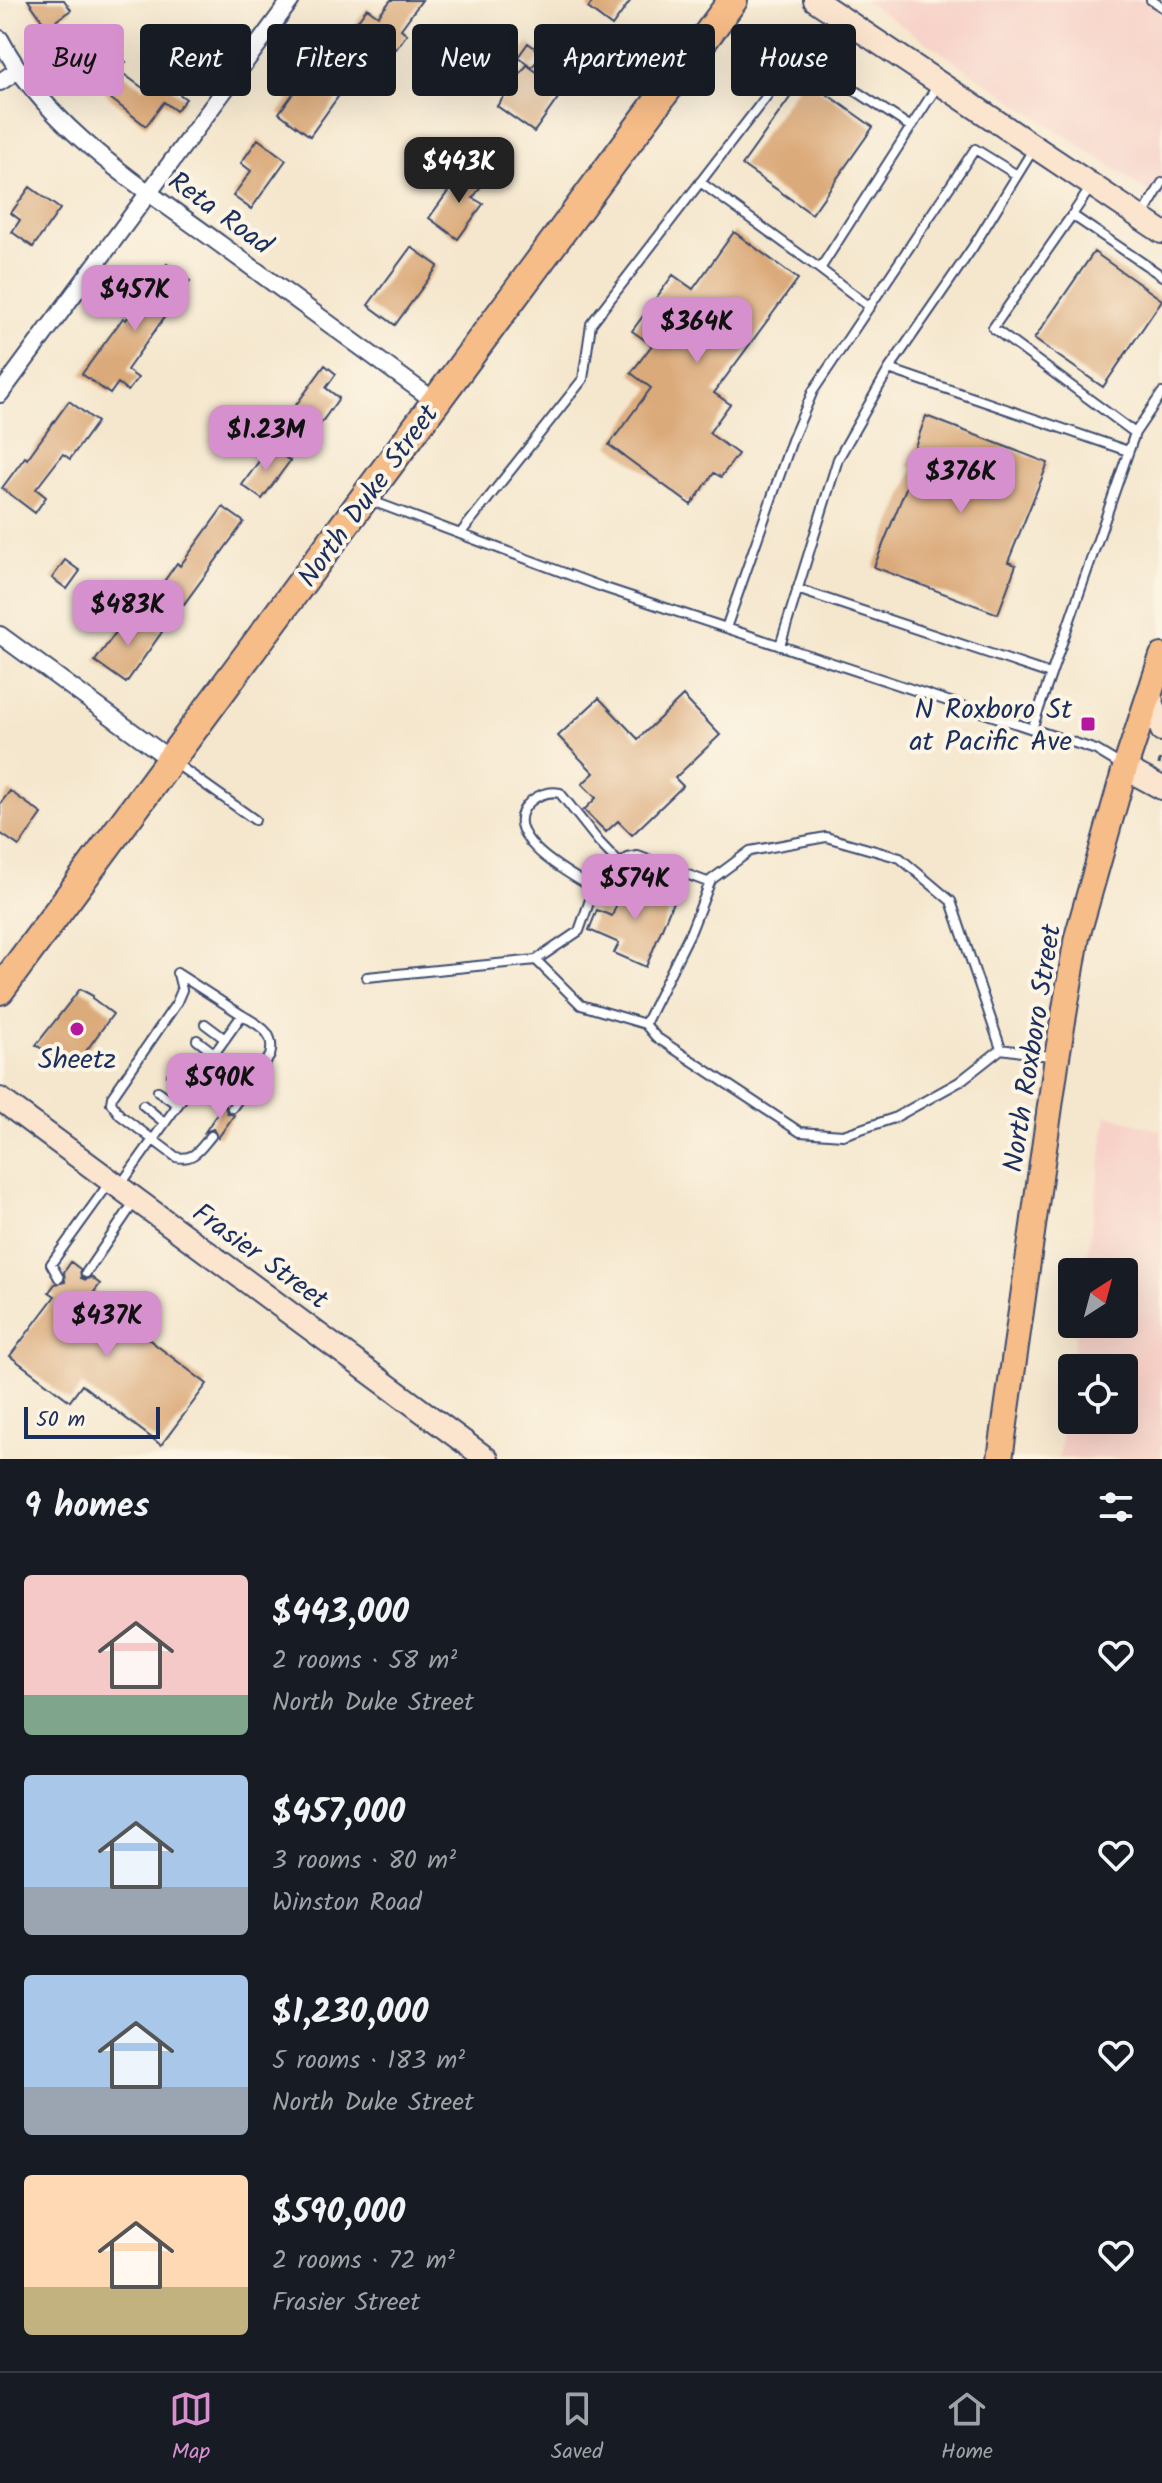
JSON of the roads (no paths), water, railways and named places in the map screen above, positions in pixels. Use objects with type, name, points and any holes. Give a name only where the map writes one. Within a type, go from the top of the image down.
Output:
[{"type":"highway","name":"North Duke Street","points":[[0,990],[733,0]]},
{"type":"main road","name":"North Roxboro Street","points":[[1000,1459],[1077,937],[1125,768],[1162,656]]},
{"type":"street","points":[[0,394],[291,0]]},
{"type":"street","points":[[815,0],[1162,232]]},
{"type":"street","name":"Reta Road","points":[[0,39],[18,70],[62,120],[109,163],[436,402]]},
{"type":"street","points":[[0,82],[18,70]]},
{"type":"street","points":[[0,635],[171,760]]},
{"type":"street","points":[[1149,693],[1162,730]]},
{"type":"street","points":[[1125,768],[1162,788]]},
{"type":"street","name":"Frasier Street","points":[[0,1099],[487,1459]]},
{"type":"lane","points":[[1151,0],[1162,7]]},
{"type":"lane","points":[[460,534],[583,379],[591,324],[799,54],[911,127]]},
{"type":"lane","points":[[820,269],[939,85]]},
{"type":"lane","points":[[780,646],[838,459],[889,369],[973,247],[1034,147]]},
{"type":"lane","points":[[726,628],[792,440],[813,391],[975,149],[1017,175]]},
{"type":"lane","points":[[700,182],[870,307]]},
{"type":"lane","points":[[1140,218],[1162,183]]},
{"type":"lane","points":[[1092,186],[993,328],[1135,433]]},
{"type":"lane","points":[[1072,215],[1162,276]]},
{"type":"lane","points":[[889,369],[1128,451]]},
{"type":"lane","points":[[1032,729],[1128,451],[1135,433],[1162,393]]},
{"type":"lane","points":[[365,498],[602,587],[1096,750],[1125,768]]},
{"type":"lane","points":[[797,589],[1050,674]]},
{"type":"lane","points":[[171,760],[255,820]]},
{"type":"lane","points":[[595,889],[561,869],[526,837],[521,816],[530,802],[552,791],[560,793],[620,864]]},
{"type":"lane","points":[[645,1024],[691,931],[710,883],[750,851],[826,837],[900,858],[951,901],[1001,1049]]},
{"type":"lane","points":[[367,977],[536,960],[579,931],[601,880],[628,858],[638,856],[710,883]]},
{"type":"lane","points":[[536,960],[581,1005],[645,1024],[656,1037],[800,1132],[843,1135],[894,1118],[959,1082],[1001,1049],[1057,1057]]},
{"type":"lane","points":[[211,1136],[194,1156],[184,1159],[176,1157],[113,1109],[112,1097],[122,1090],[158,1039],[165,1020],[176,1004],[182,990],[177,973],[271,1036],[270,1056],[232,1108]]},
{"type":"lane","points":[[176,1004],[185,1010]]},
{"type":"lane","points":[[86,1273],[122,1190],[153,1140],[242,1015]]},
{"type":"lane","points":[[165,1020],[174,1025]]},
{"type":"lane","points":[[205,1024],[225,1039]]},
{"type":"lane","points":[[197,1040],[215,1054]]},
{"type":"lane","points":[[186,1059],[202,1071]]},
{"type":"lane","points":[[172,1075],[190,1088]]},
{"type":"lane","points":[[158,1091],[178,1105]]},
{"type":"lane","points":[[143,1105],[165,1123]]},
{"type":"lane","points":[[59,1278],[51,1264],[122,1190]]},
{"type":"place","name":"N Roxboro St at Pacific Ave","points":[[1088,724]]},
{"type":"place","name":"Sheetz","points":[[77,1029]]}]
